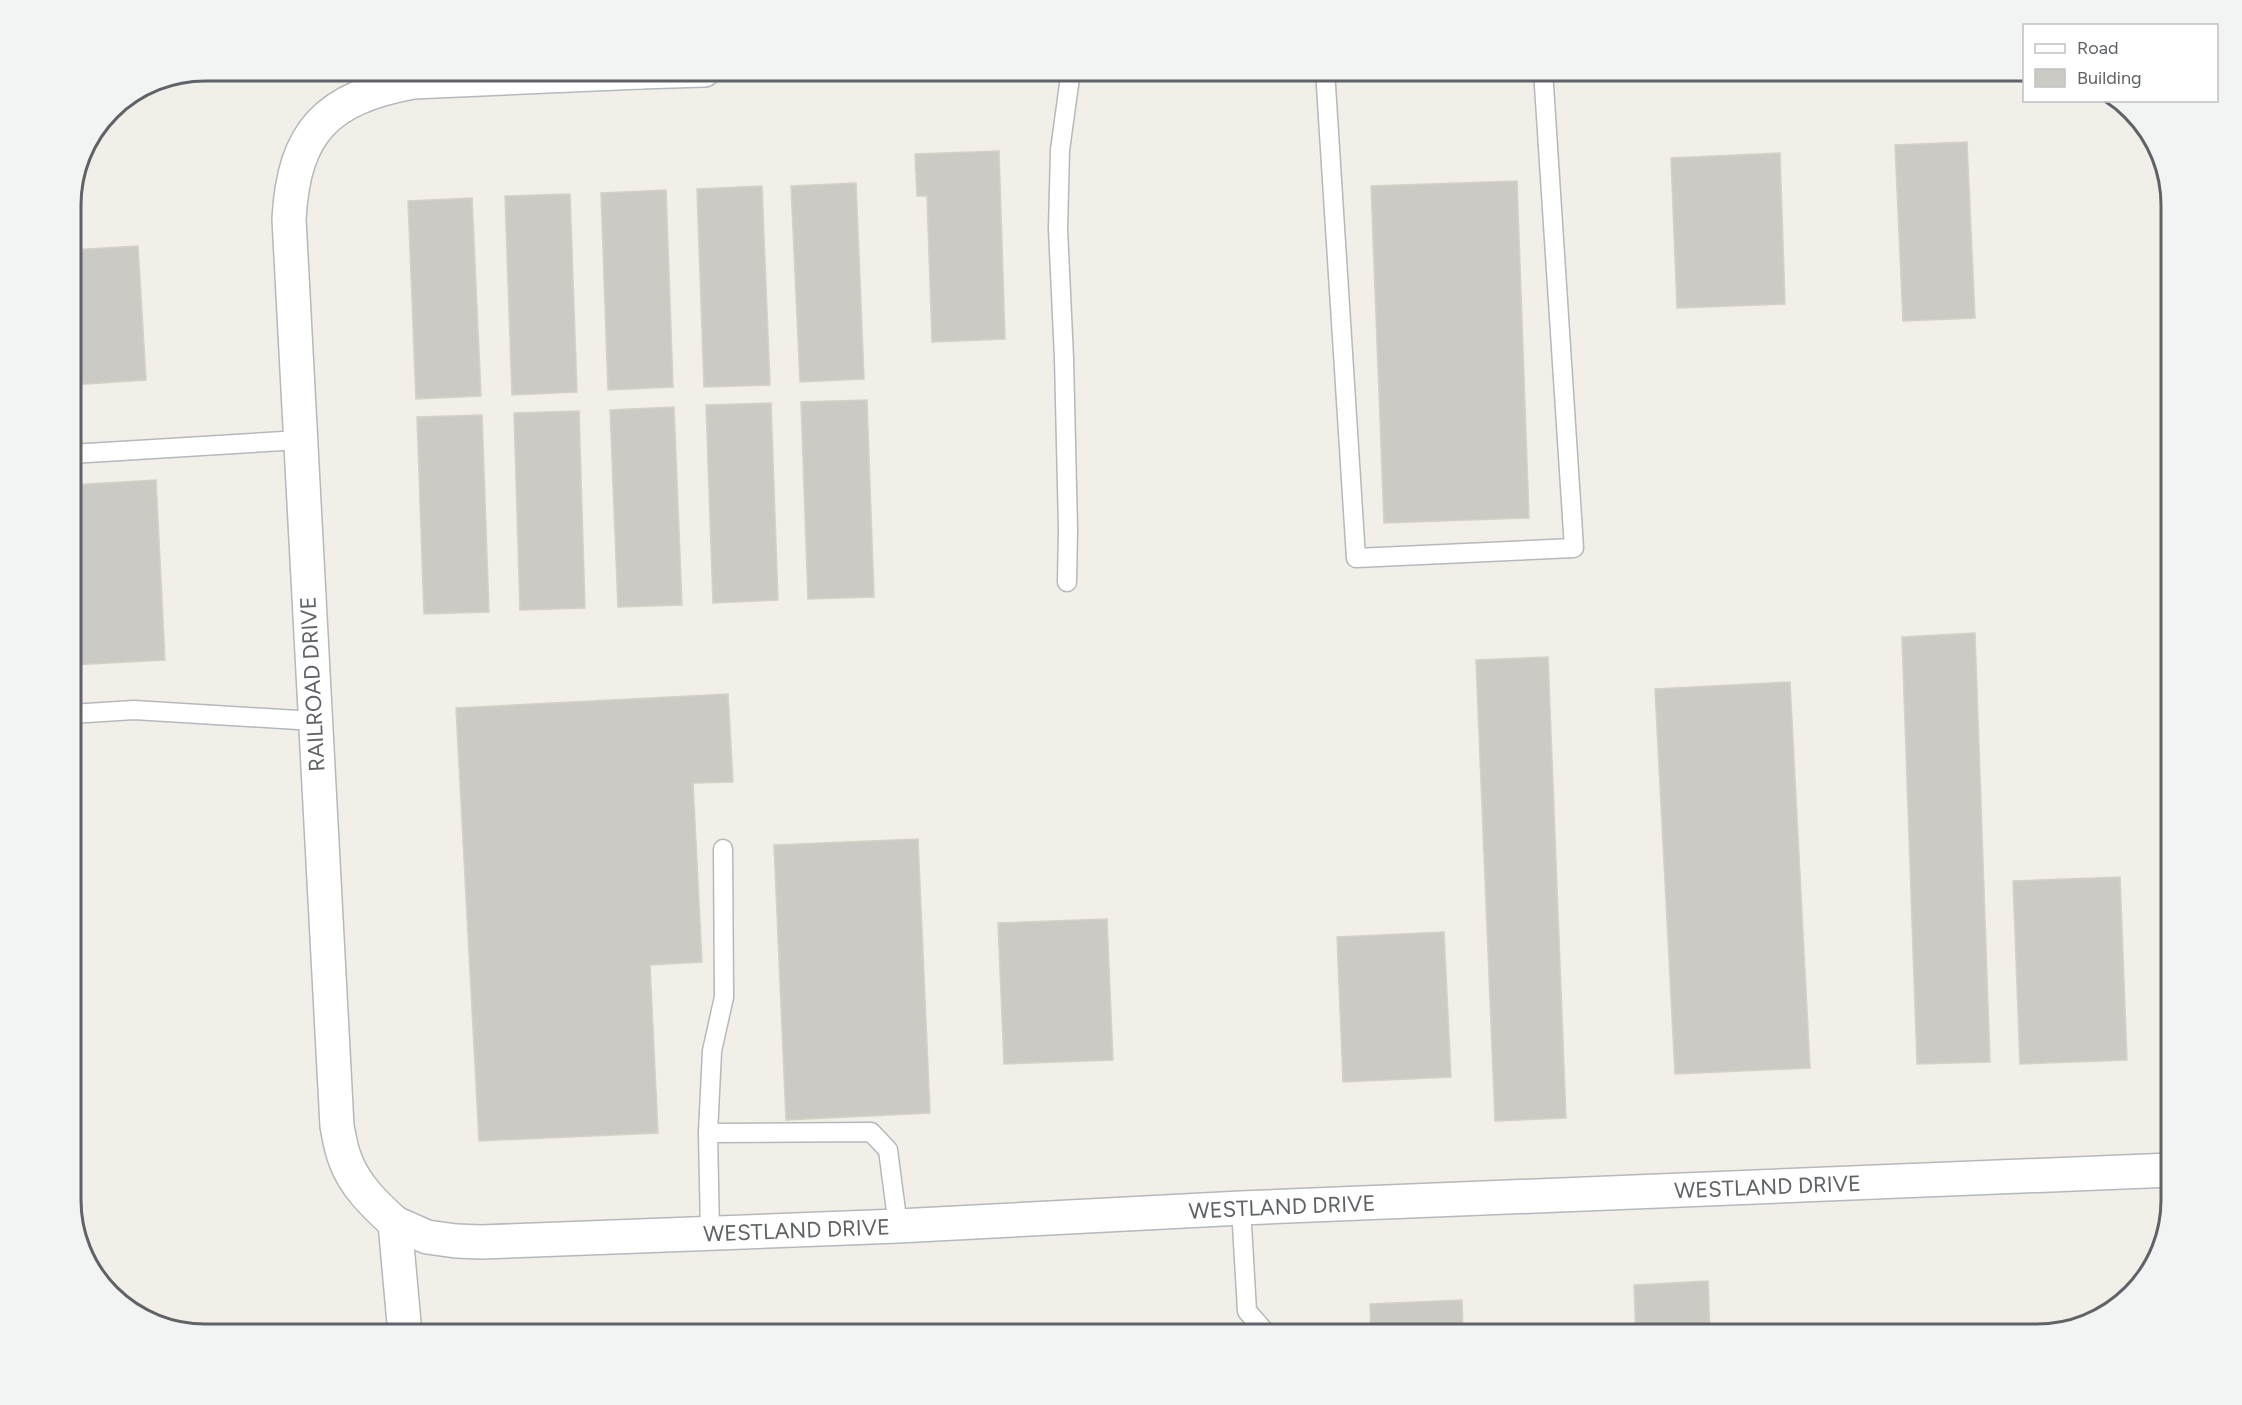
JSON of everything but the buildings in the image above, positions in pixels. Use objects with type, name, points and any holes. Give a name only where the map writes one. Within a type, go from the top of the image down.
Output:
[{"type":"street","name":"RAILROAD DRIVE","points":[[395,1223],[374,1204],[358,1184],[345,1160],[337,1126],[289,219],[290,191],[299,156],[313,131],[331,113],[357,97],[379,88],[419,81]]},
{"type":"street","name":"WESTLAND DRIVE","points":[[395,1223],[427,1237],[464,1241],[898,1226],[1241,1208],[2161,1170]]},
{"type":"street","points":[[395,1223],[404,1324]]},
{"type":"lane","points":[[1067,582],[1065,380],[1058,228],[1060,150],[1069,81]]},
{"type":"lane","points":[[1326,81],[1356,558],[1574,548],[1544,81]]},
{"type":"lane","points":[[81,453],[300,440]]},
{"type":"lane","points":[[81,713],[134,710],[314,721]]},
{"type":"lane","points":[[710,1233],[708,1133],[712,1051],[724,997],[723,849]]},
{"type":"lane","points":[[708,1133],[871,1132],[888,1150],[898,1226]]},
{"type":"lane","points":[[1241,1208],[1247,1311],[1258,1324]]}]
